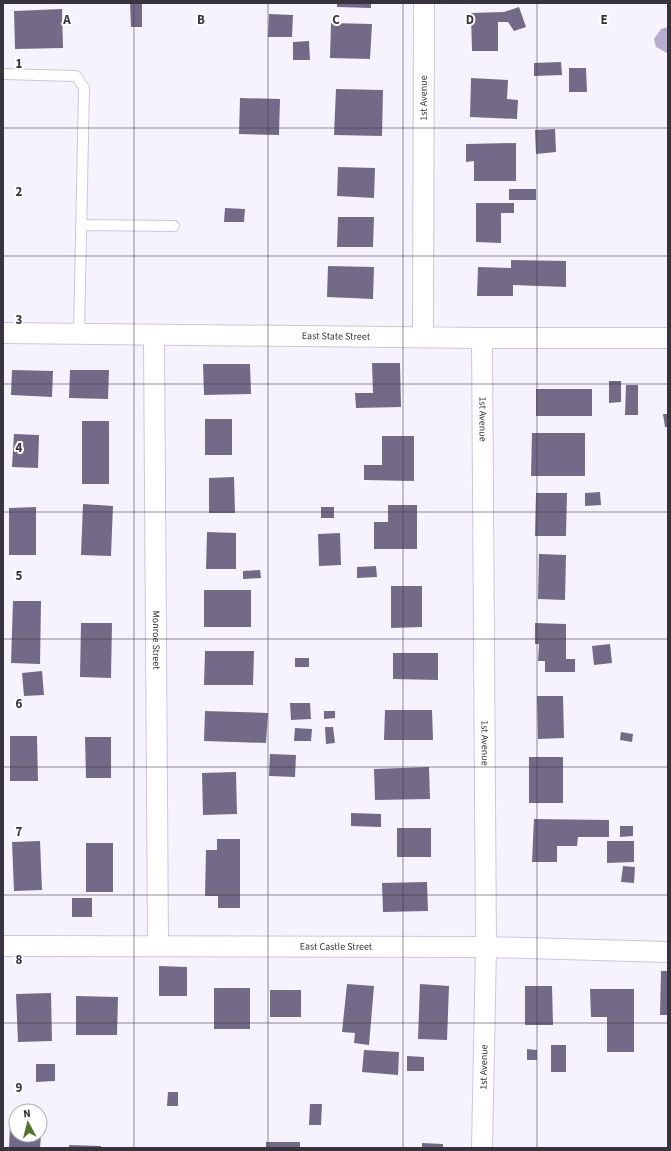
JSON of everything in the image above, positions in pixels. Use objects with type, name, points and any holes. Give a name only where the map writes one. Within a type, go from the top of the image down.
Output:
[{"type":"street","name":"1st Avenue","points":[[423,337],[424,3]]},
{"type":"street","name":"East State Street","points":[[3,333],[154,336],[668,338]]},
{"type":"street","name":"Monroe Street","points":[[154,336],[158,945]]},
{"type":"street","name":"1st Avenue","points":[[482,338],[486,947],[482,1148]]},
{"type":"street","name":"East Castle Street","points":[[3,946],[158,945],[486,947],[668,952]]},
{"type":"lane","points":[[3,74],[76,76],[84,88],[79,334]]},
{"type":"lane","points":[[81,225],[174,226]]},
{"type":"shaded area","points":[[668,27],[667,53],[656,47],[654,39],[661,29]]},
{"type":"building","points":[[130,3],[142,3],[142,27],[131,27]]},
{"type":"building","points":[[337,3],[371,3],[371,8],[337,7]]},
{"type":"building","points":[[519,7],[526,27],[514,31],[508,22],[498,22],[498,51],[472,51],[471,13],[504,12]]},
{"type":"building","points":[[62,9],[63,48],[15,49],[14,11]]},
{"type":"building","points":[[269,14],[293,15],[292,37],[268,37]]},
{"type":"building","points":[[331,23],[372,24],[370,59],[330,58]]},
{"type":"building","points":[[309,41],[310,60],[293,60],[293,42]]},
{"type":"building","points":[[561,62],[562,75],[534,76],[534,63]]},
{"type":"building","points":[[569,68],[586,68],[587,92],[569,92]]},
{"type":"building","points":[[471,78],[508,80],[507,99],[518,100],[517,119],[470,117]]},
{"type":"building","points":[[336,89],[383,90],[382,136],[334,135]]},
{"type":"building","points":[[240,98],[280,99],[279,135],[239,134]]},
{"type":"building","points":[[555,129],[556,152],[536,154],[535,130]]},
{"type":"building","points":[[516,143],[516,181],[474,181],[474,161],[466,162],[466,144]]},
{"type":"building","points":[[338,167],[375,168],[374,198],[337,196]]},
{"type":"building","points":[[509,189],[536,189],[536,200],[509,200]]},
{"type":"building","points":[[476,203],[514,203],[514,213],[501,213],[501,243],[476,242]]},
{"type":"building","points":[[225,208],[245,209],[244,222],[224,222]]},
{"type":"building","points":[[338,217],[374,217],[373,247],[337,247]]},
{"type":"building","points":[[511,260],[566,261],[566,287],[513,285],[513,296],[477,296],[478,267],[511,268]]},
{"type":"building","points":[[328,266],[374,267],[373,299],[327,297]]},
{"type":"building","points":[[372,363],[400,363],[401,407],[356,408],[355,393],[373,393]]},
{"type":"building","points":[[203,364],[250,364],[251,394],[204,395]]},
{"type":"building","points":[[12,370],[53,371],[52,397],[11,395]]},
{"type":"building","points":[[70,370],[109,370],[108,399],[69,398]]},
{"type":"building","points":[[609,381],[621,381],[621,402],[609,403]]},
{"type":"building","points":[[626,385],[638,385],[638,415],[625,415]]},
{"type":"building","points":[[536,389],[592,389],[592,416],[536,416]]},
{"type":"building","points":[[663,414],[668,414],[668,427],[665,427]]},
{"type":"building","points":[[205,419],[232,419],[232,455],[205,455]]},
{"type":"building","points":[[82,421],[109,421],[109,484],[82,484]]},
{"type":"building","points":[[532,433],[585,433],[585,476],[531,476]]},
{"type":"building","points":[[14,434],[39,435],[38,468],[12,467]]},
{"type":"building","points":[[382,436],[414,436],[414,481],[364,480],[364,465],[382,465]]},
{"type":"building","points":[[234,477],[235,513],[209,513],[209,478]]},
{"type":"building","points":[[600,492],[601,505],[585,506],[585,493]]},
{"type":"building","points":[[536,493],[567,493],[566,536],[535,536]]},
{"type":"building","points":[[83,504],[113,506],[111,556],[81,555]]},
{"type":"building","points":[[388,505],[417,505],[417,549],[374,549],[374,522],[388,522]]},
{"type":"building","points":[[36,507],[36,555],[9,555],[9,508]]},
{"type":"building","points":[[321,507],[334,507],[334,518],[321,518]]},
{"type":"building","points":[[207,532],[236,533],[236,569],[206,569]]},
{"type":"building","points":[[340,533],[341,565],[319,566],[318,534]]},
{"type":"building","points":[[539,554],[566,555],[565,600],[538,599]]},
{"type":"building","points":[[376,566],[377,577],[357,578],[357,567]]},
{"type":"building","points":[[260,570],[261,578],[243,579],[243,571]]},
{"type":"building","points":[[391,586],[422,586],[422,627],[391,628]]},
{"type":"building","points":[[204,590],[251,590],[251,627],[204,627]]},
{"type":"building","points":[[13,601],[41,601],[40,664],[11,663]]},
{"type":"building","points":[[81,623],[112,623],[111,678],[80,677]]},
{"type":"building","points":[[535,623],[566,624],[566,659],[575,659],[575,672],[545,672],[545,661],[538,661],[539,644],[535,644]]},
{"type":"building","points":[[610,644],[612,663],[594,665],[592,646]]},
{"type":"building","points":[[205,651],[254,651],[253,685],[204,685]]},
{"type":"building","points":[[393,653],[438,653],[438,680],[393,679]]},
{"type":"building","points":[[295,658],[309,658],[309,667],[295,667]]},
{"type":"building","points":[[42,671],[44,695],[24,696],[22,673]]},
{"type":"building","points":[[537,696],[563,696],[564,738],[538,739]]},
{"type":"building","points":[[290,703],[310,703],[311,719],[291,720]]},
{"type":"building","points":[[385,710],[432,710],[433,740],[384,740]]},
{"type":"building","points":[[205,711],[268,713],[266,743],[204,741]]},
{"type":"building","points":[[324,711],[335,711],[335,718],[324,719]]},
{"type":"building","points":[[325,727],[333,727],[335,743],[326,744]]},
{"type":"building","points":[[295,728],[312,729],[311,741],[294,741]]},
{"type":"building","points":[[621,732],[633,734],[632,742],[620,740]]},
{"type":"building","points":[[10,736],[37,736],[38,781],[10,781]]},
{"type":"building","points":[[85,737],[111,737],[111,778],[86,778]]},
{"type":"building","points":[[270,754],[296,755],[295,777],[269,776]]},
{"type":"building","points":[[529,757],[563,757],[563,803],[529,803]]},
{"type":"building","points":[[429,767],[430,799],[375,800],[374,769]]},
{"type":"building","points":[[236,772],[237,814],[203,815],[202,773]]},
{"type":"building","points":[[351,813],[381,814],[381,827],[351,826]]},
{"type":"building","points":[[534,819],[609,820],[609,837],[578,837],[577,846],[557,846],[557,862],[532,862]]},
{"type":"building","points":[[620,826],[633,826],[633,836],[620,837]]},
{"type":"building","points":[[397,828],[431,828],[431,857],[397,857]]},
{"type":"building","points":[[217,839],[240,839],[240,908],[218,908],[218,896],[205,896],[206,850],[217,850]]},
{"type":"building","points":[[40,841],[42,890],[14,891],[12,842]]},
{"type":"building","points":[[607,841],[634,841],[634,862],[607,863]]},
{"type":"building","points":[[86,843],[113,843],[113,892],[86,892]]},
{"type":"building","points":[[623,866],[635,867],[634,883],[621,882]]},
{"type":"building","points":[[427,882],[428,911],[383,912],[382,883]]},
{"type":"building","points":[[72,898],[92,898],[92,917],[72,917]]},
{"type":"building","points":[[159,966],[187,967],[187,996],[159,996]]},
{"type":"building","points":[[661,971],[668,971],[668,1015],[660,1015]]},
{"type":"building","points":[[347,984],[374,986],[369,1045],[354,1043],[355,1033],[342,1032]]},
{"type":"building","points":[[420,984],[449,986],[447,1040],[418,1039]]},
{"type":"building","points":[[525,986],[552,986],[553,1025],[525,1025]]},
{"type":"building","points":[[214,988],[250,988],[250,1029],[214,1029]]},
{"type":"building","points":[[590,989],[634,989],[634,1052],[607,1052],[607,1017],[591,1017]]},
{"type":"building","points":[[270,990],[301,990],[301,1017],[270,1017]]},
{"type":"building","points":[[51,993],[52,1041],[18,1042],[16,994]]},
{"type":"building","points":[[76,996],[118,997],[117,1035],[76,1035]]},
{"type":"building","points":[[551,1045],[566,1045],[566,1072],[551,1072]]},
{"type":"building","points":[[527,1049],[537,1050],[537,1060],[527,1060]]},
{"type":"building","points":[[364,1050],[399,1052],[398,1075],[362,1072]]},
{"type":"building","points":[[407,1056],[424,1057],[424,1071],[407,1071]]},
{"type":"building","points":[[36,1064],[55,1064],[55,1081],[36,1082]]},
{"type":"building","points":[[168,1092],[178,1092],[178,1106],[167,1106]]},
{"type":"building","points":[[310,1104],[322,1104],[321,1125],[309,1125]]},
{"type":"building","points":[[266,1142],[300,1142],[300,1148],[266,1148]]},
{"type":"building","points":[[9,1143],[40,1143],[40,1148],[9,1148]]},
{"type":"building","points":[[422,1143],[443,1144],[443,1148],[422,1148]]},
{"type":"building","points":[[69,1145],[101,1146],[101,1148],[69,1148]]}]
